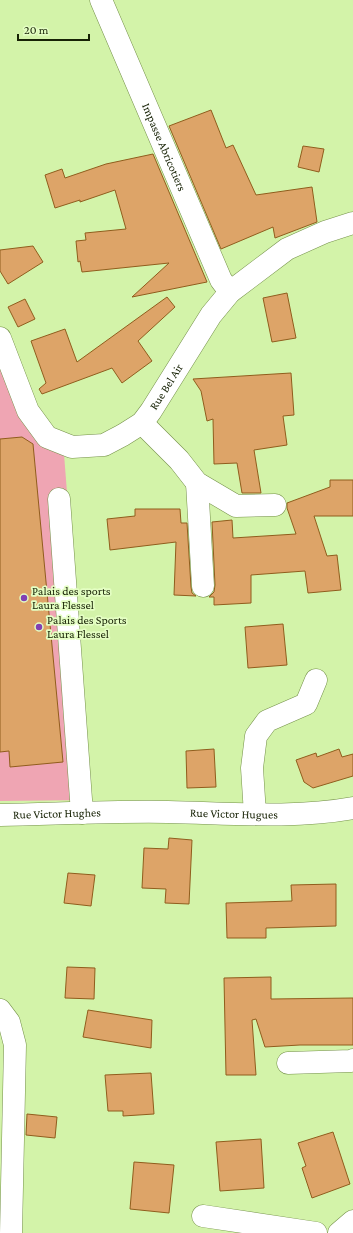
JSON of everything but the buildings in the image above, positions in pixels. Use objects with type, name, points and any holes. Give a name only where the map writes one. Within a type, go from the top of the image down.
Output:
[{"type":"street","name":"Impasse Abricotiers","points":[[101,0],[221,280],[230,292]]},
{"type":"street","name":"Rue Bel Air","points":[[0,338],[28,411],[47,437],[72,447],[104,445],[142,423],[211,315],[230,292],[287,249],[325,232],[353,224]]},
{"type":"street","points":[[142,423],[179,460],[197,483],[236,506],[275,505]]},
{"type":"street","points":[[197,483],[203,586]]},
{"type":"street","points":[[59,500],[82,813]]},
{"type":"street","points":[[255,814],[252,768],[256,736],[267,721],[306,704],[316,680]]},
{"type":"street","name":"Rue Victor Hugues","points":[[114,812],[255,814],[334,812],[353,808]]},
{"type":"street","name":"Rue Victor Hughes","points":[[0,815],[114,812]]},
{"type":"street","points":[[0,1010],[9,1022],[15,1045],[11,1233]]},
{"type":"street","points":[[288,1063],[353,1060]]},
{"type":"street","points":[[203,1216],[316,1233]]},
{"type":"street","points":[[339,1233],[353,1221]]},
{"type":"shaded area","name":"Palais des Sports Laura Flessel","points":[[0,349],[64,454],[91,800],[0,801]]},
{"type":"place","name":"Palais des sports Laura Flessel","points":[[24,598]]},
{"type":"place","name":"Palais des Sports Laura Flessel","points":[[39,627]]}]
